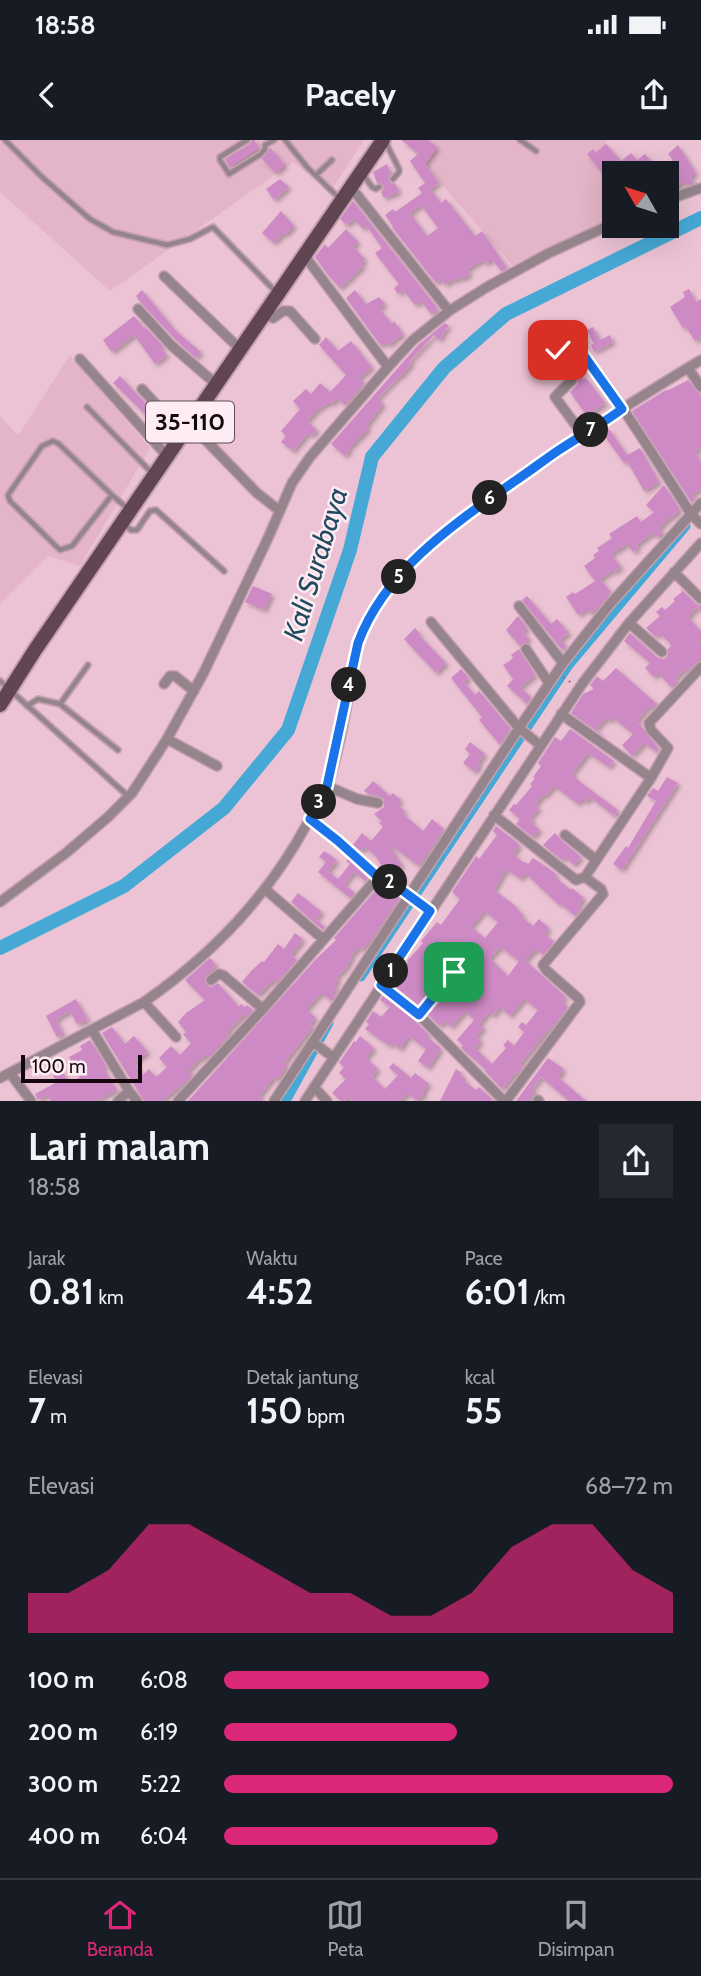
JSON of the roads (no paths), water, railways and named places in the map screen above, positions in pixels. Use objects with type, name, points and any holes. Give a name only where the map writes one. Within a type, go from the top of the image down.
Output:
[{"type":"main road","name":"35-110","points":[[3,693],[383,140]]},
{"type":"street","points":[[350,186],[449,311]]},
{"type":"street","points":[[679,196],[701,188]]},
{"type":"street","points":[[0,902],[66,853],[128,796],[167,739],[194,691],[246,586],[292,483],[310,457],[388,367],[413,340],[449,311],[513,271],[602,229]]},
{"type":"street","points":[[304,255],[388,367]]},
{"type":"street","points":[[164,276],[240,349]]},
{"type":"street","points":[[138,309],[172,346],[216,384]]},
{"type":"street","points":[[264,314],[273,318],[283,311],[290,311],[315,339]]},
{"type":"street","points":[[558,350],[573,346],[580,350],[692,515],[701,524]]},
{"type":"street","points":[[80,359],[167,456]]},
{"type":"street","points":[[0,1078],[144,1002],[189,969],[266,890],[294,849],[327,786],[358,643],[365,625],[383,595],[401,574],[466,514],[622,409],[701,360]]},
{"type":"street","points":[[688,368],[701,387]]},
{"type":"street","points":[[572,380],[555,397],[583,435]]},
{"type":"street","points":[[142,389],[280,511]]},
{"type":"street","points":[[274,1101],[563,663],[610,604],[701,503]]},
{"type":"street","points":[[305,1101],[428,909],[494,815],[538,743],[629,623],[701,543]]},
{"type":"street","points":[[674,572],[701,599]]},
{"type":"street","points":[[519,606],[563,663]]},
{"type":"street","points":[[431,621],[520,729],[538,743]]},
{"type":"street","points":[[629,623],[662,652]]},
{"type":"street","points":[[526,649],[549,683]]},
{"type":"street","points":[[585,877],[668,748],[651,730],[649,723],[701,667]]},
{"type":"street","points":[[164,684],[171,676],[175,676],[194,691]]},
{"type":"street","points":[[561,714],[651,778]]},
{"type":"street","points":[[167,739],[217,766]]},
{"type":"street","points":[[327,786],[357,799],[378,803]]},
{"type":"street","points":[[381,985],[419,1015],[505,1101],[580,1002],[545,971],[543,965],[603,894],[601,889],[585,877],[574,879],[494,815]]},
{"type":"street","points":[[310,819],[378,877],[391,882],[428,909]]},
{"type":"street","points":[[565,835],[596,859]]},
{"type":"street","points":[[178,1101],[263,1009],[378,877]]},
{"type":"street","points":[[266,890],[323,939]]},
{"type":"street","points":[[419,1015],[454,972],[446,964]]},
{"type":"street","points":[[211,980],[219,974],[223,975],[263,1009]]},
{"type":"street","points":[[144,1002],[176,1037]]},
{"type":"street","points":[[92,1030],[136,1101]]},
{"type":"street","points":[[314,1043],[332,1056]]},
{"type":"street","points":[[10,1073],[31,1101]]},
{"type":"street","points":[[314,1087],[327,1101]]},
{"type":"street","points":[[118,1101],[129,1091]]},
{"type":"lane","points":[[5,140],[90,219],[113,232],[167,245],[190,239],[213,227],[278,294]]},
{"type":"lane","points":[[247,140],[220,157],[219,160],[229,174],[261,154],[265,149],[263,142],[274,140]]},
{"type":"lane","points":[[285,140],[307,167],[341,200]]},
{"type":"lane","points":[[383,140],[399,169],[398,175],[393,178]]},
{"type":"lane","points":[[520,140],[536,151]]},
{"type":"lane","points":[[316,175],[332,160]]},
{"type":"lane","points":[[361,171],[372,187],[379,187]]},
{"type":"lane","points":[[87,407],[154,475]]},
{"type":"lane","points":[[112,495],[72,546],[60,550],[10,501],[8,495],[42,446],[53,441],[112,495],[135,531],[150,511],[155,510],[224,571]]},
{"type":"lane","points":[[60,704],[88,665]]},
{"type":"lane","points":[[3,693],[27,706],[128,796]]},
{"type":"lane","points":[[27,706],[37,699],[60,704],[118,750]]},
{"type":"waterway","name":"Kali Surabaya","points":[[0,948],[124,886],[224,808],[288,730],[350,550],[372,457],[444,368],[506,314],[701,218]]},
{"type":"waterway","points":[[361,977],[569,665],[686,526]]},
{"type":"waterway","points":[[286,1101],[329,1023]]}]
